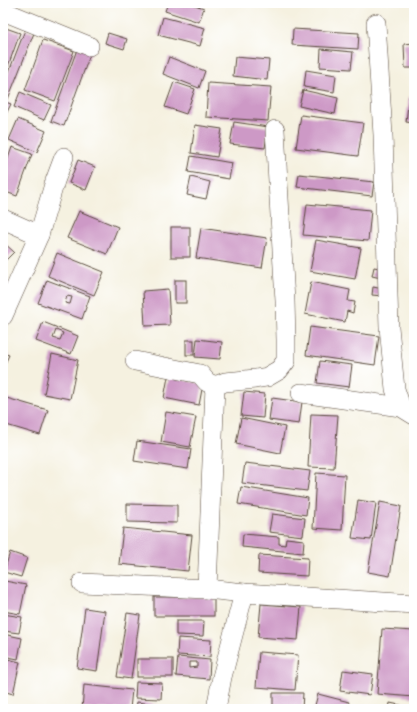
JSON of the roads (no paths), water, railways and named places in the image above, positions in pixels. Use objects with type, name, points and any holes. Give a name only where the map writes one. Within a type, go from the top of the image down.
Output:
[{"type":"street","points":[[3,11],[89,46]]},
{"type":"street","points":[[376,23],[383,135],[389,327],[395,389],[407,411]]},
{"type":"street","points":[[135,361],[200,374],[207,382],[215,386],[225,382],[267,377],[279,370],[286,361],[285,301],[275,130]]},
{"type":"street","points":[[3,316],[39,235],[55,181],[64,157]]},
{"type":"street","points":[[3,219],[39,235]]},
{"type":"street","points":[[207,588],[215,386]]},
{"type":"street","points":[[302,393],[407,411]]},
{"type":"street","points":[[82,583],[207,588],[244,594],[414,604]]},
{"type":"street","points":[[216,709],[222,677],[244,594]]}]
